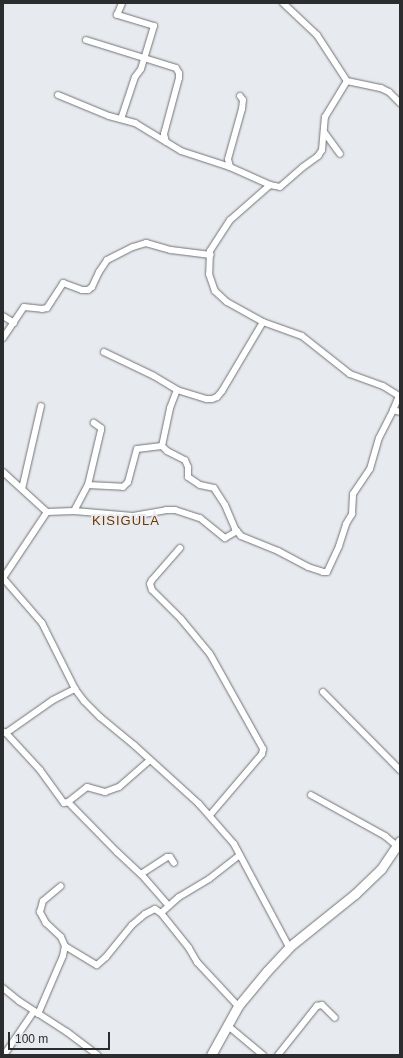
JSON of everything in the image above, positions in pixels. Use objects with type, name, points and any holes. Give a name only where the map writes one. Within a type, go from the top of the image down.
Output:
[{"type":"street","points":[[121,119],[135,77],[141,69],[154,26],[117,15],[122,3]]},
{"type":"street","points":[[283,3],[317,35],[347,81],[376,86],[398,98]]},
{"type":"street","points":[[86,40],[176,68],[179,73],[179,78],[164,134],[166,142]]},
{"type":"street","points":[[58,95],[135,123],[181,151],[230,167],[270,185],[280,187],[318,156],[322,150],[325,117],[347,81]]},
{"type":"street","points":[[230,167],[228,159],[242,109],[243,100],[240,96]]},
{"type":"street","points":[[324,132],[340,154]]},
{"type":"street","points":[[162,446],[167,451],[185,460],[188,467],[188,478],[200,485],[214,488],[225,505],[237,531],[241,536],[278,551],[308,567],[327,572],[339,546],[346,524],[352,514],[353,494],[370,469],[379,438],[400,395],[377,384],[350,374],[302,336],[263,322],[219,297],[211,282],[210,251],[230,220],[270,185]]},
{"type":"street","points":[[3,338],[24,307],[42,309],[47,308],[63,283],[82,290],[88,290],[92,287],[108,260],[133,247],[146,243],[172,250],[211,255]]},
{"type":"street","points":[[3,316],[14,323]]},
{"type":"street","points":[[104,352],[154,376],[177,390],[207,399],[217,397],[222,391],[263,322]]},
{"type":"street","points":[[162,446],[170,408],[177,390]]},
{"type":"street","points":[[22,489],[41,406]]},
{"type":"street","points":[[393,410],[400,412]]},
{"type":"street","points":[[74,511],[88,485],[101,430],[101,428],[94,423]]},
{"type":"street","points":[[88,485],[123,487],[128,482],[137,449],[162,446]]},
{"type":"street","points":[[3,472],[47,512],[74,511],[133,516],[166,510],[175,510],[200,518],[225,538],[237,531]]},
{"type":"street","points":[[47,512],[3,578],[42,623],[75,689],[100,717],[210,815],[234,844],[289,947]]},
{"type":"street","points":[[180,548],[152,580],[150,584],[152,590],[181,619],[210,654],[264,749],[262,754],[210,815]]},
{"type":"street","points":[[75,689],[53,700],[5,732],[40,770],[64,803],[68,802],[141,874],[168,905]]},
{"type":"street","points":[[323,692],[400,770]]},
{"type":"street","points":[[68,802],[87,787],[105,792],[119,787],[150,760]]},
{"type":"street","points":[[211,1055],[238,1006],[267,971],[289,947],[355,894],[381,869],[398,843],[311,796]]},
{"type":"street","points":[[161,913],[168,905],[209,879],[240,854]]},
{"type":"street","points":[[141,874],[167,857],[170,857],[174,863]]},
{"type":"street","points":[[4,1055],[36,1012],[63,956],[65,946],[61,937],[46,923],[40,912],[43,901],[61,886]]},
{"type":"street","points":[[65,946],[97,965],[106,957],[132,925],[144,914],[155,909],[161,913],[189,948],[197,962],[238,1006]]},
{"type":"street","points":[[3,988],[67,1032],[97,1055]]},
{"type":"street","points":[[278,1055],[317,1006],[322,1005],[335,1018]]},
{"type":"street","points":[[227,1025],[264,1055]]},
{"type":"district","name":"KISIGULA","points":[[126,521]]}]
